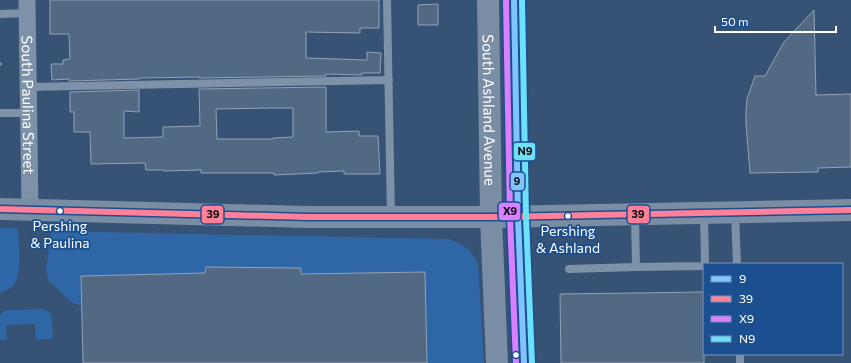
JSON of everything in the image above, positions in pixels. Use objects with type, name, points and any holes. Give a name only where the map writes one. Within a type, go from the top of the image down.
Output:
[{"type":"main road","name":"South Ashland Avenue","points":[[488,0],[491,217],[497,363]]},
{"type":"main road","name":"South Ashland Avenue","points":[[514,0],[518,217],[524,363]]},
{"type":"main road","points":[[0,209],[211,216],[391,217],[518,217],[851,210]]},
{"type":"street","name":"South Paulina Street","points":[[27,7],[30,210]]},
{"type":"lane","points":[[387,0],[391,217]]},
{"type":"lane","points":[[0,14],[27,7]]},
{"type":"lane","points":[[28,87],[389,80]]},
{"type":"lane","points":[[0,113],[28,112]]},
{"type":"lane","points":[[735,212],[737,263]]},
{"type":"lane","points":[[704,213],[705,263]]},
{"type":"lane","points":[[635,214],[636,267]]},
{"type":"lane","points":[[569,269],[703,265]]},
{"type":"shaded area","points":[[0,228],[17,228],[20,257],[17,280],[9,289],[0,293]]},
{"type":"shaded area","points":[[51,231],[448,239],[459,243],[466,248],[478,264],[484,363],[424,363],[425,272],[301,274],[301,268],[206,267],[205,273],[82,306],[73,303],[49,281],[46,271]]},
{"type":"shaded area","points":[[43,309],[50,312],[52,317],[53,339],[36,339],[35,324],[6,325],[7,340],[0,340],[0,316],[2,312],[8,310]]},
{"type":"building","points":[[50,0],[379,0],[379,28],[360,28],[360,33],[306,32],[306,58],[367,60],[367,52],[381,53],[380,73],[362,73],[362,75],[326,74],[326,76],[141,78],[69,81],[69,79],[52,80],[51,64],[63,64],[63,60],[70,59],[69,34],[50,34]]},
{"type":"building","points":[[438,4],[438,25],[418,25],[418,5]]},
{"type":"building","points":[[814,10],[816,95],[851,94],[851,167],[818,168],[818,172],[750,173],[746,111],[747,99],[755,76],[765,76],[784,42]]},
{"type":"building","points":[[326,87],[326,132],[359,131],[359,136],[378,136],[380,174],[344,174],[344,171],[274,175],[274,173],[201,173],[201,170],[146,170],[145,163],[91,164],[90,132],[74,132],[74,112],[70,112],[70,92],[139,90],[139,112],[124,111],[124,138],[163,137],[163,127],[200,126],[199,89]],"holes":[[[293,108],[293,137],[273,139],[217,139],[216,109]]]},
{"type":"building","points":[[206,267],[301,268],[301,274],[425,272],[427,363],[83,363],[81,276],[205,273]]},
{"type":"building","points":[[703,292],[704,363],[561,363],[560,294]]},
{"type":"transit line","name":"X9","points":[[506,0],[510,217],[516,363]]},
{"type":"transit line","name":"9","points":[[514,0],[518,217],[524,363]]},
{"type":"transit line","name":"N9","points":[[522,0],[526,217],[532,363]]},
{"type":"transit line","name":"39","points":[[0,209],[308,217],[491,217],[851,210]]},
{"type":"place","name":"Pershing & Paulina","points":[[60,211]]},
{"type":"place","name":"Pershing & Ashland","points":[[568,216]]}]
